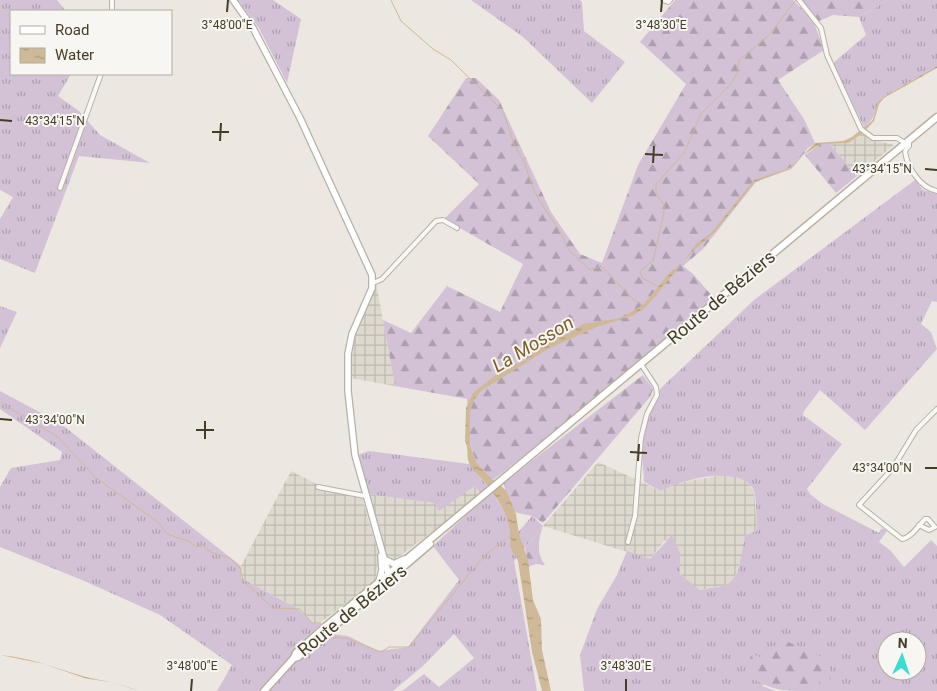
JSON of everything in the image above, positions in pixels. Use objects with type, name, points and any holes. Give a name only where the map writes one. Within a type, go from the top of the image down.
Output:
[{"type":"main road","name":"Route de Béziers","points":[[294,658],[298,657],[387,574],[937,117]]},
{"type":"main road","name":"Route de Béziers","points":[[294,658],[303,647],[387,574],[446,526]]},
{"type":"main road","points":[[264,691],[294,658]]},
{"type":"street","points":[[233,0],[253,28],[300,118],[366,258],[373,283],[354,327],[348,354],[350,418],[355,455],[387,574]]},
{"type":"street","points":[[663,0],[669,1]]},
{"type":"street","points":[[799,0],[821,28],[827,55],[861,129],[873,138],[897,138],[907,142],[909,146],[905,151],[906,158],[923,185],[937,191]]},
{"type":"street","points":[[60,188],[101,75]]},
{"type":"street","points":[[373,283],[382,279],[436,221],[443,220],[457,228]]},
{"type":"street","points":[[628,542],[635,516],[641,438],[647,414],[657,396],[656,388],[642,364]]},
{"type":"street","points":[[919,525],[929,530],[936,527],[927,519],[919,525],[907,538],[902,539],[859,508],[859,503],[893,468],[916,430],[937,409]]},
{"type":"street","points":[[318,487],[365,496]]},
{"type":"street","points":[[380,549],[387,562],[391,564],[408,557]]},
{"type":"shaded area","points":[[862,134],[869,138],[894,145],[857,176],[829,143],[848,143]]},
{"type":"shaded area","points":[[376,282],[395,386],[350,378],[354,335]]},
{"type":"shaded area","points":[[598,462],[661,491],[673,484],[727,474],[747,481],[754,490],[757,531],[745,535],[738,572],[728,585],[699,590],[680,574],[680,553],[665,540],[650,559],[543,526]]},
{"type":"shaded area","points":[[291,471],[319,485],[362,497],[379,556],[375,581],[320,623],[314,624],[298,609],[241,578],[241,566]]},
{"type":"shaded area","points":[[475,486],[481,494],[387,566],[367,494],[434,503]]},
{"type":"green space","points":[[0,0],[57,0],[65,10],[10,10],[10,75],[70,75],[58,96],[79,111],[100,135],[150,163],[79,156],[35,273],[0,259],[0,219],[13,197],[0,190]]},
{"type":"green space","points":[[238,0],[273,0],[301,19],[287,83],[259,28]]},
{"type":"green space","points":[[471,0],[580,0],[582,2],[584,31],[625,62],[592,103],[523,37]]},
{"type":"green space","points":[[675,0],[793,0],[813,20],[824,50],[778,80],[804,119],[815,143],[808,148],[794,166],[756,182],[703,249],[683,266],[693,274],[713,297],[641,364],[493,480],[477,463],[470,445],[467,399],[395,386],[383,320],[411,333],[447,286],[500,312],[523,264],[444,219],[479,184],[428,136],[466,78],[476,78],[499,100],[551,212],[580,254],[602,263],[638,165],[686,84],[640,42]]},
{"type":"green space","points":[[802,0],[888,0],[859,17],[833,15],[819,21]]},
{"type":"green space","points":[[888,0],[937,0],[937,66],[883,97],[872,119],[864,127],[833,63],[866,35],[859,17]]},
{"type":"green space","points":[[829,143],[857,176],[836,193],[805,155],[821,144]]},
{"type":"green space","points":[[915,180],[923,190],[937,194],[937,302],[932,301],[921,324],[931,332],[937,349],[865,430],[820,390],[803,415],[842,444],[807,489],[810,494],[823,504],[879,533],[882,528],[887,531],[879,542],[890,550],[904,567],[931,540],[937,546],[937,691],[814,691],[819,682],[813,652],[810,651],[762,686],[776,691],[584,691],[580,655],[597,609],[617,575],[627,551],[650,559],[672,535],[680,553],[680,574],[700,590],[728,585],[738,572],[745,535],[757,531],[754,491],[745,481],[735,477],[709,476],[682,482],[661,491],[644,482],[641,438],[647,414],[661,388],[754,300]]},
{"type":"green space","points":[[0,306],[17,312],[0,348]]},
{"type":"green space","points":[[643,375],[653,389],[650,397],[543,523],[532,516],[514,512],[503,483]]},
{"type":"green space","points":[[0,391],[60,423],[241,566],[241,578],[298,609],[314,624],[320,623],[333,634],[348,636],[378,651],[408,647],[459,580],[433,546],[492,491],[509,522],[512,536],[510,542],[532,516],[543,526],[514,561],[537,691],[402,691],[424,674],[439,687],[474,658],[454,634],[423,666],[393,691],[217,691],[232,665],[160,615],[82,580],[0,547],[0,487],[11,468],[60,460],[62,452],[0,409]]},
{"type":"green space","points":[[369,451],[469,464],[488,487],[481,494],[475,486],[439,511],[434,503],[367,494],[357,455]]},
{"type":"green space","points":[[543,526],[539,551],[545,565],[536,564],[528,567],[525,548]]},
{"type":"green space","points":[[788,642],[813,652],[829,662],[831,679],[819,682],[814,691],[793,691],[769,687],[744,673],[752,654],[766,659],[774,646]]},
{"type":"water","points":[[937,66],[937,68],[884,98],[879,104],[874,121],[862,134],[848,143],[821,144],[803,155],[815,143],[843,141],[852,137],[873,120],[877,103],[883,97]]},
{"type":"water","points":[[803,155],[791,169],[755,182],[715,232],[692,252],[682,264],[696,244],[711,233],[754,180],[790,168]]},
{"type":"water","points":[[682,264],[646,307],[632,316],[597,327],[548,349],[481,391],[474,400],[470,412],[470,445],[477,463],[493,480],[506,490],[516,514],[519,534],[528,560],[533,600],[541,619],[542,650],[551,691],[542,691],[532,652],[518,561],[510,547],[507,518],[499,502],[468,460],[465,441],[466,408],[473,393],[497,374],[527,359],[549,340],[567,334],[583,324],[621,318],[644,304],[670,272]]},
{"type":"water","points":[[0,655],[11,656],[41,663]]},
{"type":"water","points":[[50,666],[112,683],[84,678]]},
{"type":"waterway","points":[[391,0],[401,21],[433,49],[451,60],[503,111],[514,144],[525,164],[532,186],[562,235],[568,249],[590,270],[601,266],[633,299],[644,306]]},
{"type":"waterway","points":[[659,287],[642,278],[640,271],[653,261],[664,213],[664,205],[656,193],[656,184],[684,153],[701,114],[731,84],[737,73],[739,60],[768,36],[796,0]]},
{"type":"waterway","points":[[0,402],[58,437],[95,477],[159,523],[167,534],[188,541],[197,547],[203,545],[212,553],[230,558],[240,568],[243,581],[273,608],[300,609],[312,623],[321,623]]},
{"type":"waterway","points":[[332,637],[349,639],[381,652],[389,647],[409,647],[485,555],[511,535]]},
{"type":"water label","name":"La Mosson","points":[[533,344]]}]
